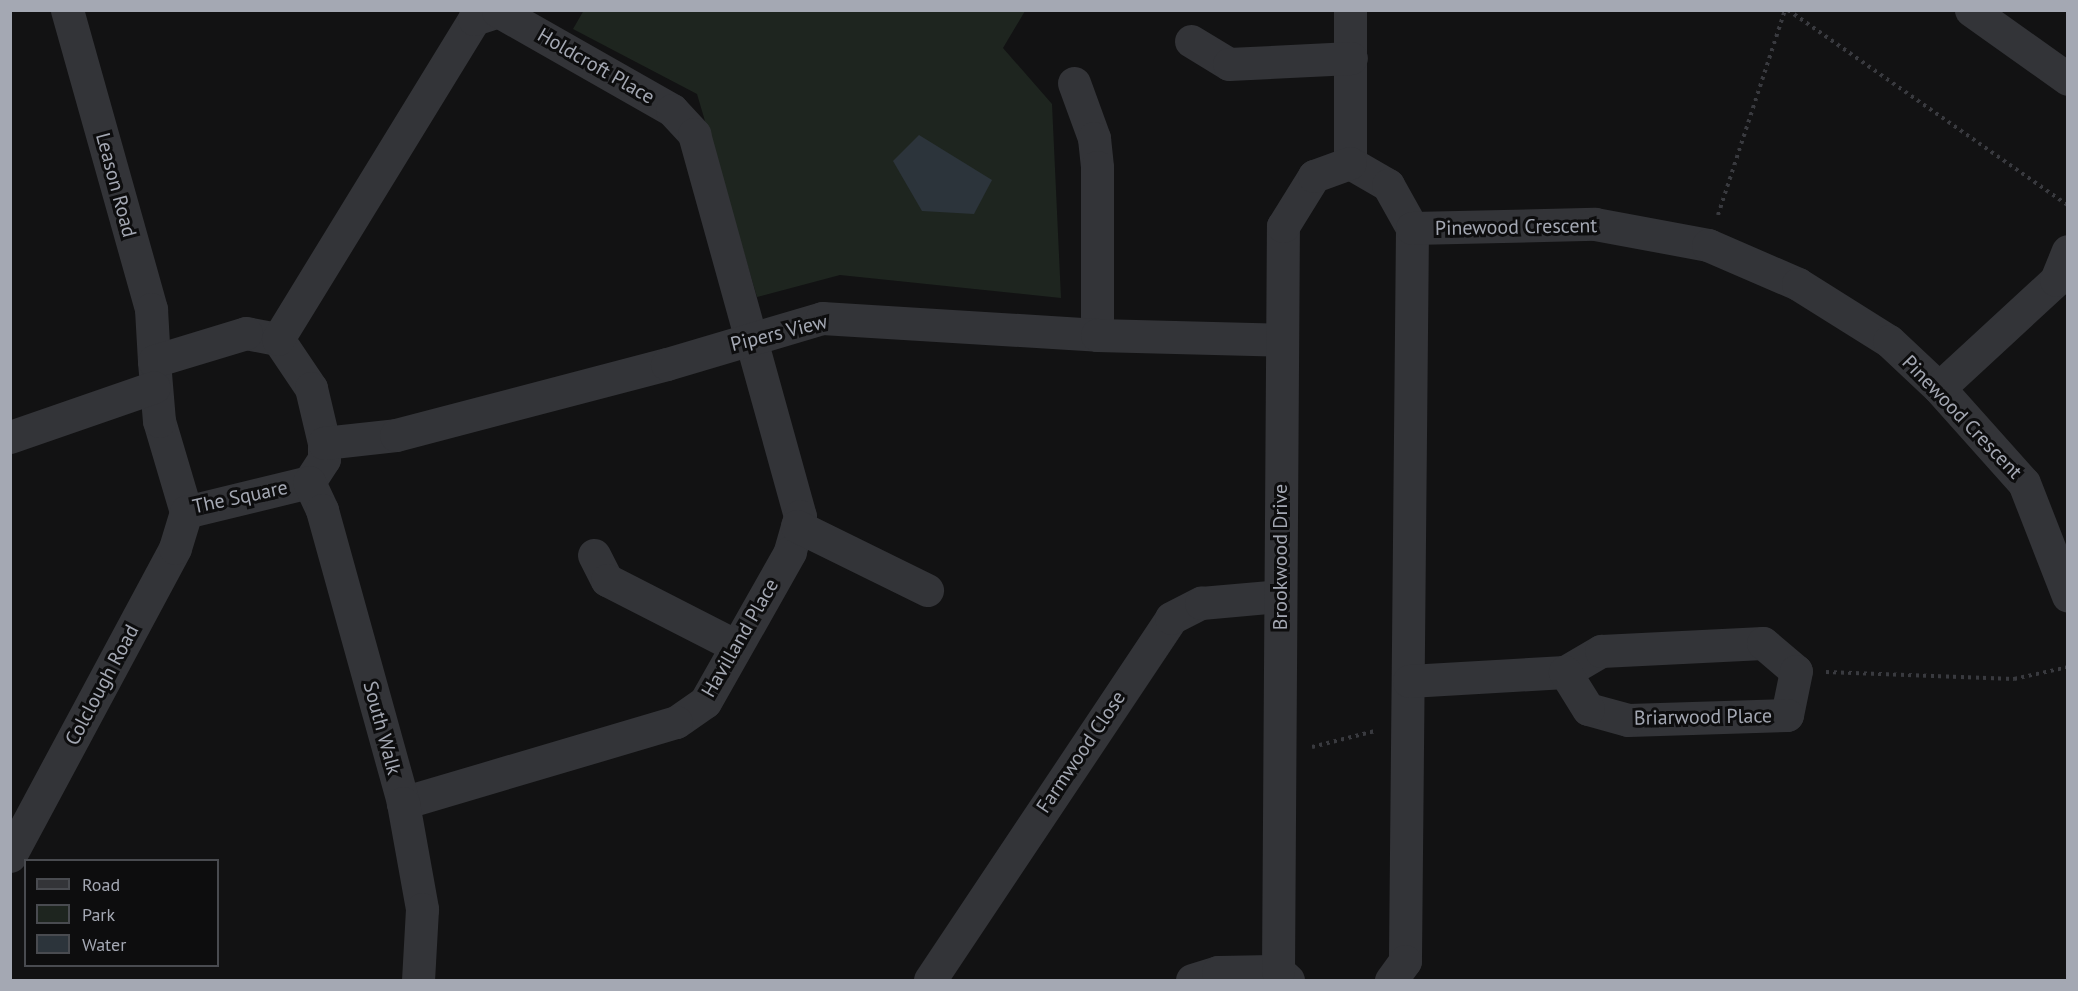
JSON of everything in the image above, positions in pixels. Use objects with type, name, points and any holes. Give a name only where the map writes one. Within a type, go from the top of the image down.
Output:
[{"type":"street","name":"Leason Road","points":[[67,10],[150,309],[154,374]]},
{"type":"street","points":[[1350,10],[1350,163],[1388,185],[1412,228],[1405,961],[1390,981]]},
{"type":"street","points":[[1971,10],[2067,79]]},
{"type":"street","name":"Holdcroft Place","points":[[278,339],[474,19],[498,11],[672,110],[694,134],[748,339]]},
{"type":"street","points":[[1191,41],[1229,64],[1351,58]]},
{"type":"street","points":[[1074,83],[1094,138],[1097,167],[1098,335]]},
{"type":"street","name":"Brookwood Drive","points":[[1283,976],[1279,596],[1283,226],[1314,176],[1350,163]]},
{"type":"street","name":"Pinewood Crescent","points":[[1412,228],[1595,224],[1708,245],[1798,284],[1889,342],[1939,388],[2024,483],[2067,596]]},
{"type":"street","points":[[1939,388],[2056,280],[2067,251]]},
{"type":"street","name":"Pipers View","points":[[324,443],[396,435],[822,318],[1098,335],[1282,340]]},
{"type":"street","points":[[10,437],[246,333],[278,339]]},
{"type":"street","name":"The Square","points":[[154,374],[186,512],[309,482],[324,459],[324,443],[310,388],[278,339]]},
{"type":"street","name":"Havilland Place","points":[[403,803],[676,722],[705,702],[790,552],[800,516],[748,339]]},
{"type":"street","name":"South Walk","points":[[309,482],[322,510],[403,803],[422,909],[418,981]]},
{"type":"street","name":"Colclough Road","points":[[10,856],[175,548],[186,512]]},
{"type":"street","points":[[797,526],[927,590]]},
{"type":"street","points":[[594,555],[607,580],[736,646]]},
{"type":"street","name":"Farmwood Close","points":[[930,981],[1171,618],[1201,603],[1279,596]]},
{"type":"street","points":[[1409,681],[1565,672],[1600,651],[1763,643],[1796,671]]},
{"type":"street","name":"Briarwood Place","points":[[1565,672],[1588,709],[1629,720],[1787,715],[1796,671]]},
{"type":"street","points":[[1192,981],[1218,972],[1283,976]]},
{"type":"path","points":[[1708,245],[1787,10],[2067,205]]},
{"type":"path","points":[[1796,671],[2014,679],[2067,667]]},
{"type":"path","points":[[1279,755],[1408,723]]},
{"type":"green space","points":[[584,10],[1025,11],[1003,48],[1052,104],[1061,298],[840,275],[757,297],[697,94],[573,29]]},
{"type":"water","points":[[919,135],[992,180],[974,214],[922,211],[893,161]]}]
